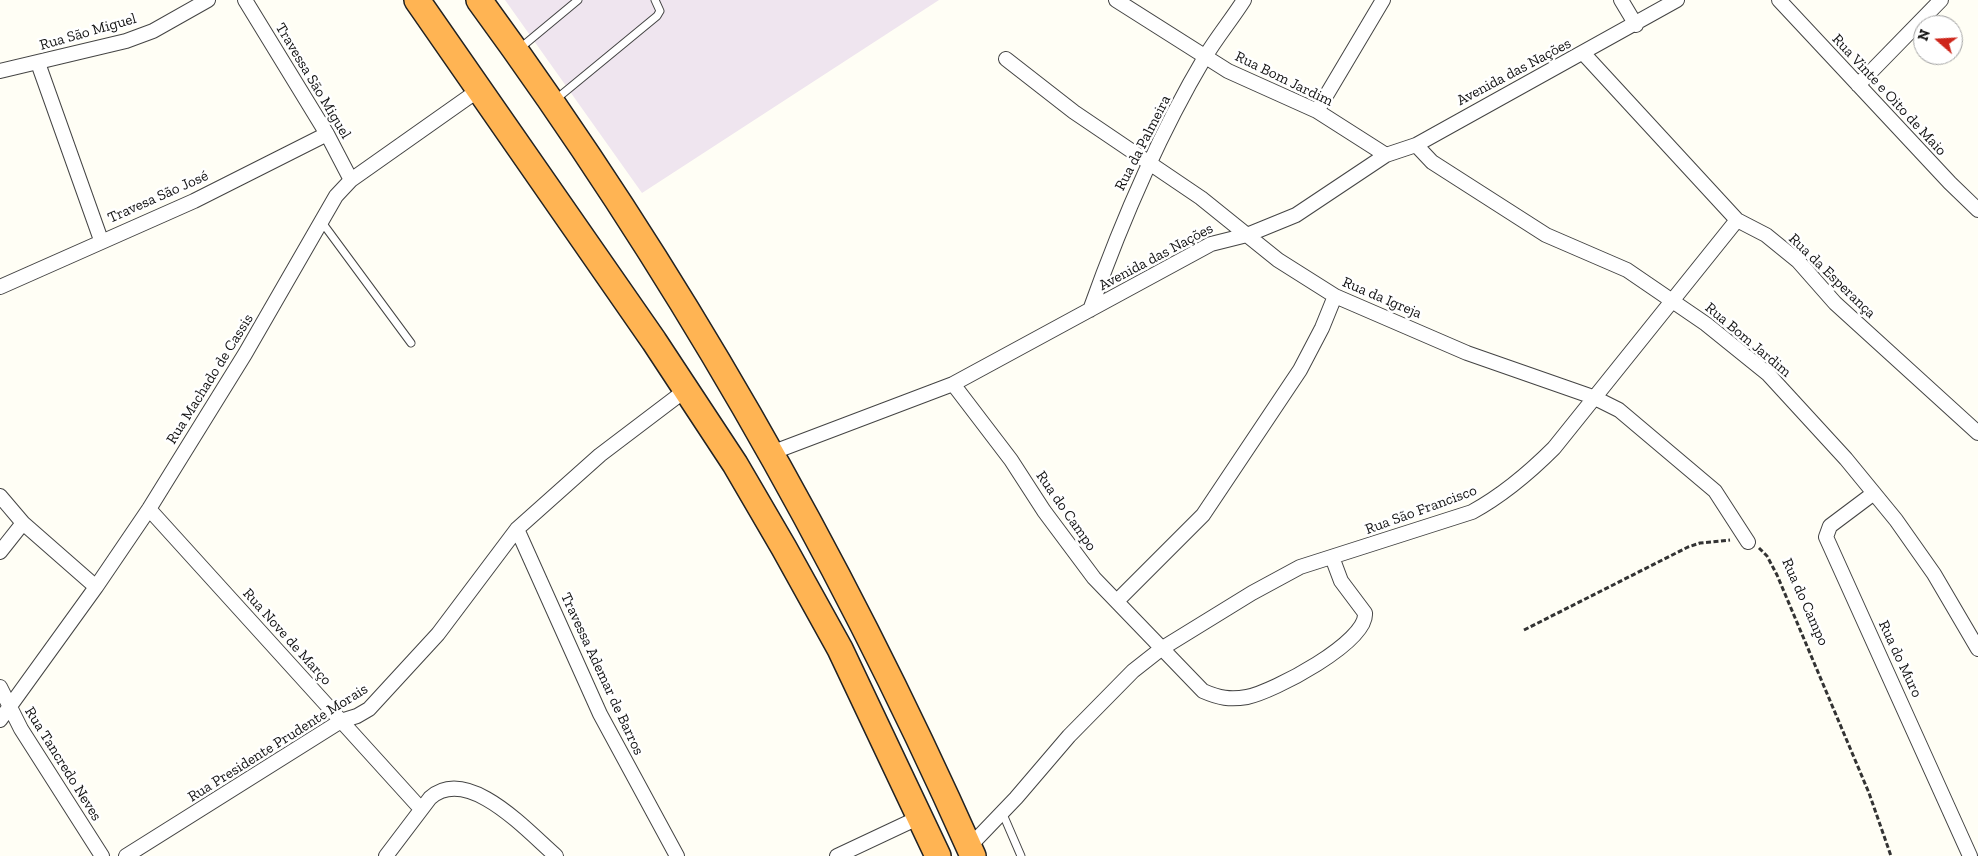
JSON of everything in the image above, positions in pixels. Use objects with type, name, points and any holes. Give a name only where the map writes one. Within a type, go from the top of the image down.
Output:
[{"type":"highway","points":[[417,0],[687,389],[784,548],[836,640],[938,856]]},
{"type":"highway","points":[[479,0],[553,102],[627,217],[771,453],[849,598],[920,739],[971,851]]},
{"type":"street","name":"Rua São Miguel","points":[[0,71],[126,41],[153,31],[208,0]]},
{"type":"street","name":"Travessa São Miguel","points":[[245,0],[327,134],[351,180]]},
{"type":"street","name":"Rua Bom Jardim","points":[[1116,0],[1228,71],[1317,111],[1386,155]]},
{"type":"street","name":"Rua da Palmeira","points":[[1090,310],[1115,239],[1150,163],[1206,56],[1244,0]]},
{"type":"street","points":[[1317,111],[1383,0]]},
{"type":"street","points":[[1621,0],[1636,25]]},
{"type":"street","name":"Avenida das Nações","points":[[771,453],[954,384],[1211,244],[1247,235],[1296,215],[1386,155],[1416,145],[1496,99],[1584,54],[1677,0]]},
{"type":"street","name":"Rua Vinte e Oito de Maio","points":[[1779,0],[1950,183],[1977,208]]},
{"type":"street","points":[[1858,85],[1941,0]]},
{"type":"street","name":"Rua da Esperança","points":[[1584,54],[1737,220],[1766,236],[1798,262],[1835,303],[1978,433]]},
{"type":"street","name":"Rua da Igreja","points":[[1006,59],[1074,112],[1202,198],[1278,260],[1335,296],[1467,353],[1593,397],[1619,410],[1715,491],[1748,542]]},
{"type":"street","points":[[38,63],[101,240]]},
{"type":"street","name":"Rua Machado de Cassis","points":[[0,720],[96,587],[149,509],[245,354],[336,196],[351,180],[480,89]]},
{"type":"street","name":"Travesa São José","points":[[0,287],[101,240],[194,200],[327,134]]},
{"type":"street","name":"Rua Bom Jardim","points":[[1416,145],[1432,162],[1546,235],[1626,270],[1706,324],[1768,374],[1846,459],[1874,493],[1934,574],[1973,633],[1978,649]]},
{"type":"street","name":"Rua São Francisco","points":[[1162,648],[1252,593],[1300,567],[1463,515],[1496,499],[1554,448],[1593,397],[1737,220]]},
{"type":"street","points":[[1117,601],[1203,514],[1286,394],[1322,328],[1335,296]]},
{"type":"street","name":"Rua do Campo","points":[[954,384],[1011,460],[1044,511],[1089,571],[1195,685],[1222,699],[1249,696],[1286,683],[1346,642],[1364,621],[1365,613],[1341,581],[1332,558]]},
{"type":"street","name":"Rua Presidente Prudente Morais","points":[[126,856],[341,721],[357,716],[381,698],[438,634],[518,529],[600,455],[687,389]]},
{"type":"street","name":"Rua do Muro","points":[[1874,493],[1830,526],[1826,537],[1970,856]]},
{"type":"street","points":[[0,496],[23,523],[96,587]]},
{"type":"street","name":"Rua Nove de Março","points":[[149,509],[421,809]]},
{"type":"street","points":[[0,552],[23,523]]},
{"type":"street","name":"Travessa Ademar de Barros","points":[[518,529],[600,714],[677,856]]},
{"type":"street","points":[[971,851],[1068,736],[1133,671],[1162,648]]},
{"type":"street","name":"Rua Tancredo Neves","points":[[0,688],[9,707],[102,856]]},
{"type":"street","points":[[386,856],[421,809],[437,792],[453,788],[466,789],[489,800],[556,856]]},
{"type":"street","points":[[837,856],[920,817]]},
{"type":"lane","points":[[517,51],[578,0]]},
{"type":"lane","points":[[553,102],[657,16],[660,11],[655,0]]},
{"type":"lane","points":[[320,221],[411,344]]},
{"type":"lane","points":[[1002,812],[1021,856]]},
{"type":"path","points":[[1524,630],[1688,547],[1700,543],[1729,540],[1748,542]]},
{"type":"path","name":"Rua do Campo","points":[[1748,542],[1758,547],[1767,556],[1777,575],[1869,793],[1891,856]]},
{"type":"shaded area","points":[[505,0],[939,0],[642,193]]}]
